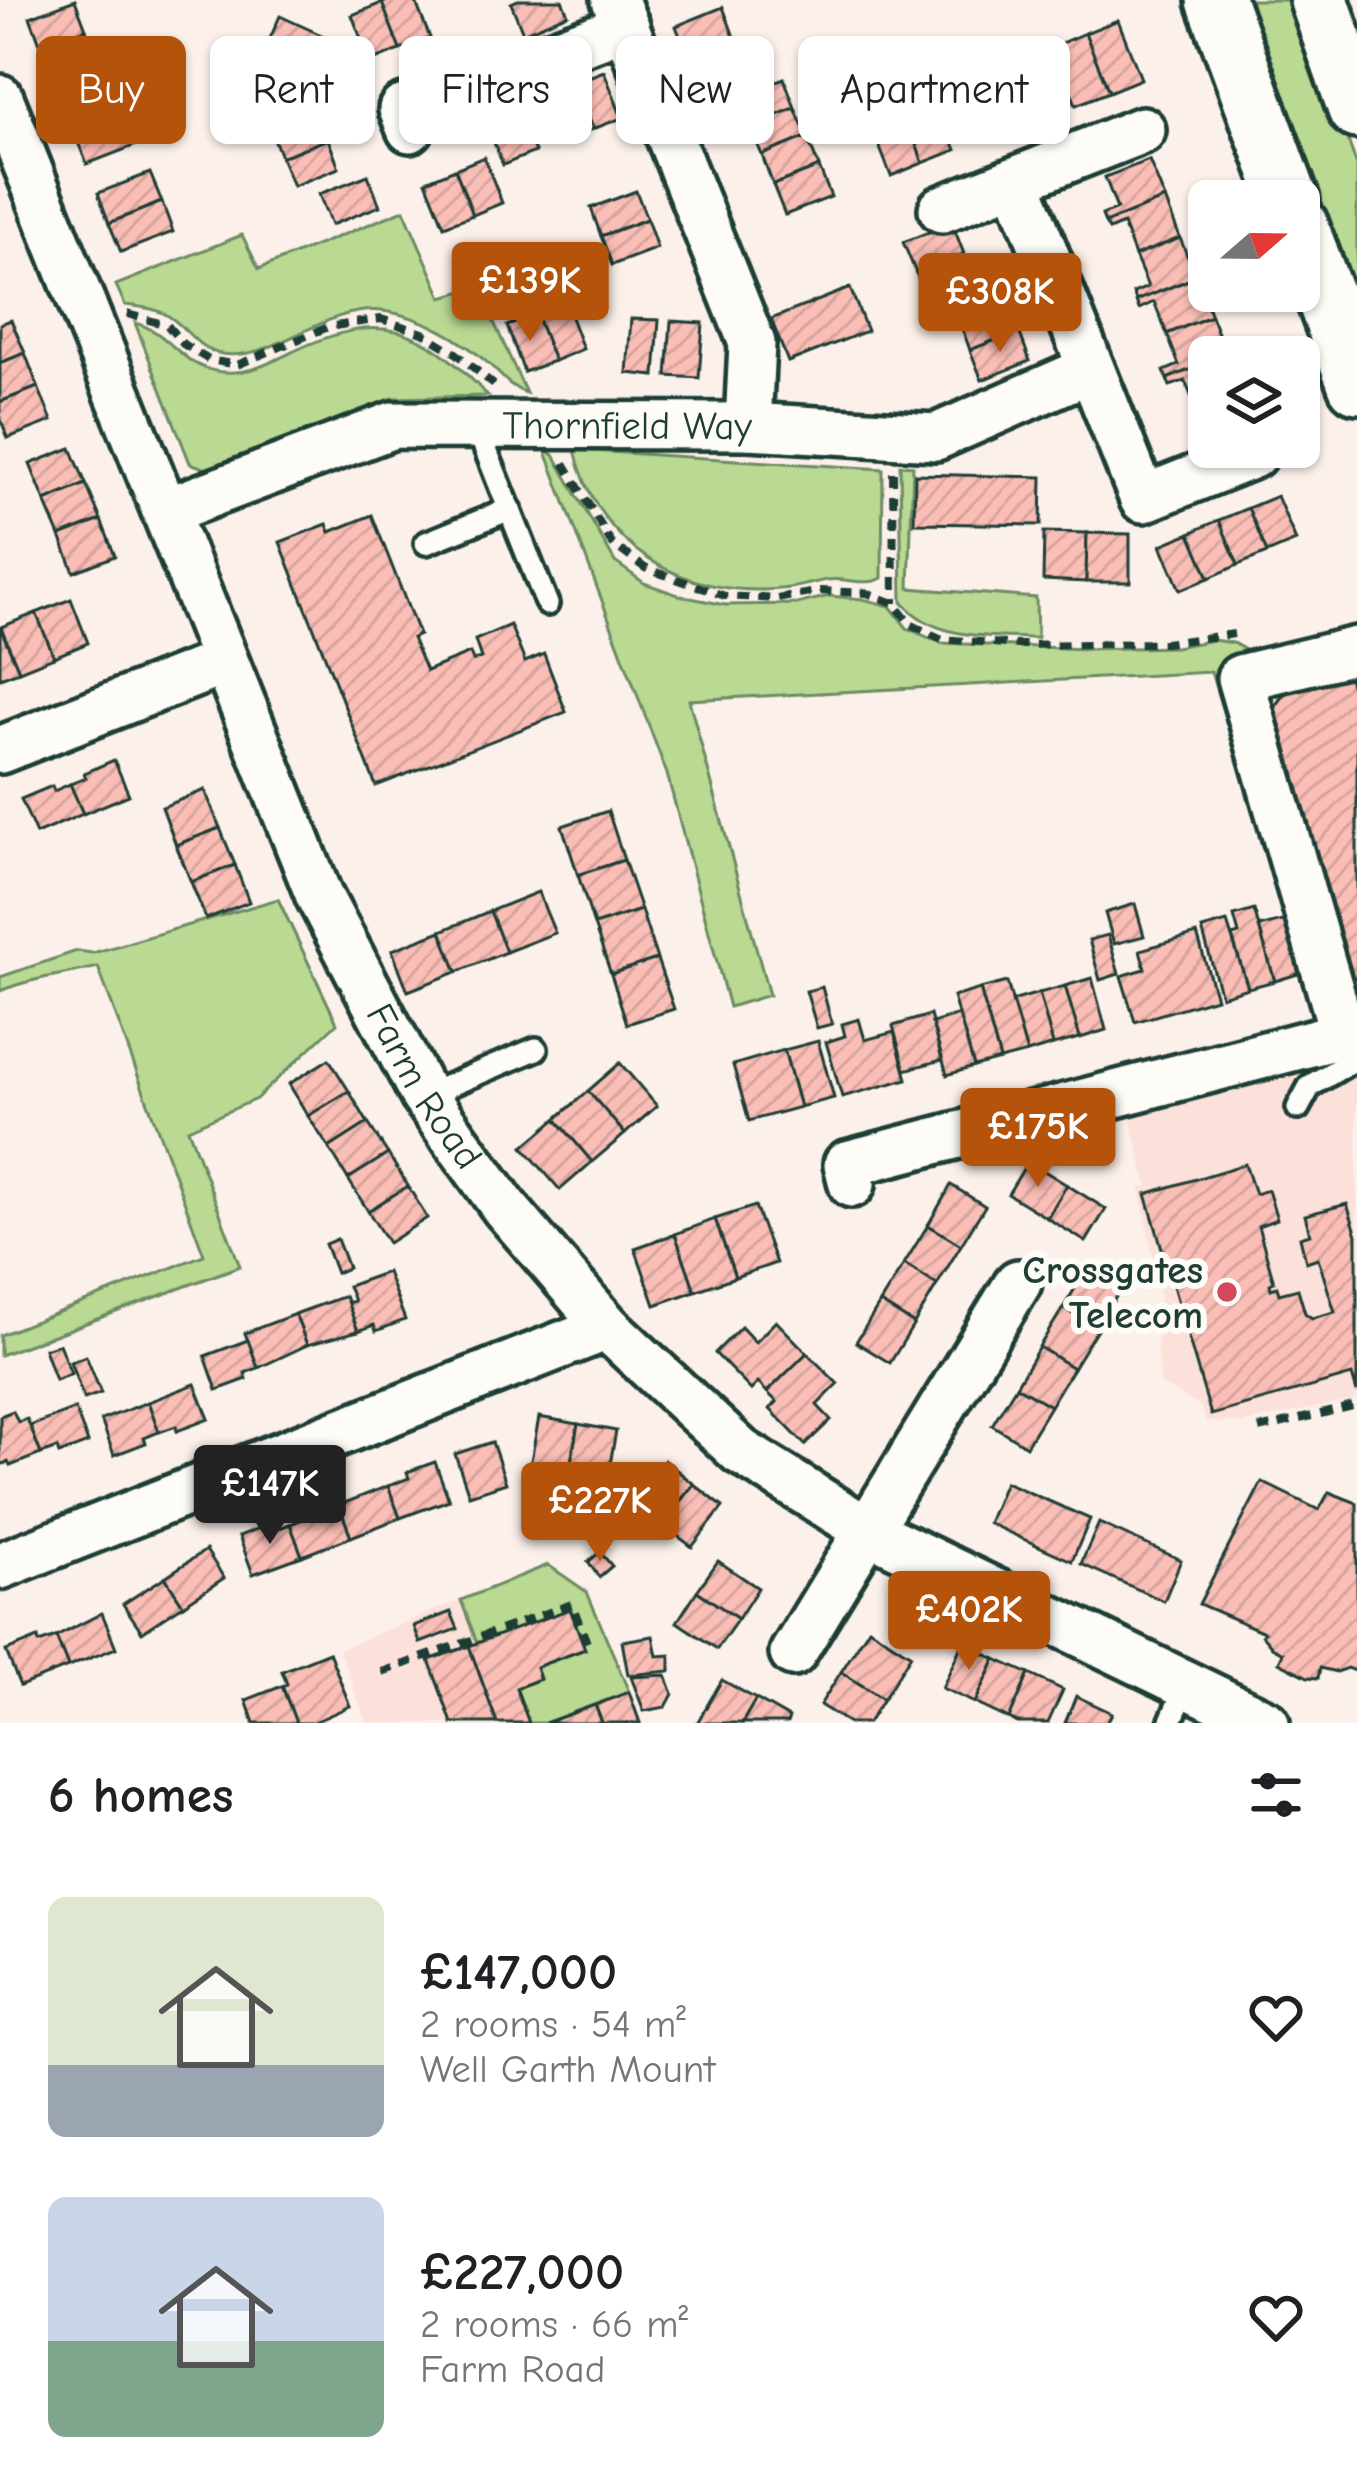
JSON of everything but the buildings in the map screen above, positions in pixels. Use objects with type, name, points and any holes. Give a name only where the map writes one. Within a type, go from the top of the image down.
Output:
[{"type":"street","points":[[1216,0],[1282,180]]},
{"type":"street","points":[[1319,0],[1357,109]]},
{"type":"street","points":[[569,36],[621,13],[752,344],[748,426]]},
{"type":"street","name":"Farm Road","points":[[0,98],[319,896],[424,1096],[505,1208],[607,1327],[740,1451],[866,1530],[1178,1704],[1266,1723]]},
{"type":"street","points":[[942,209],[1142,130]]},
{"type":"street","points":[[1016,180],[1143,499],[1220,468]]},
{"type":"street","points":[[1320,283],[1357,384]]},
{"type":"street","name":"Thornfield Way","points":[[166,511],[393,425],[748,426],[935,437],[1091,369]]},
{"type":"street","points":[[852,1184],[847,1164],[1352,1041],[1240,678],[1357,650]]},
{"type":"street","points":[[0,750],[224,662]]},
{"type":"street","points":[[793,1652],[1018,1283]]},
{"type":"street","points":[[0,1566],[607,1327]]},
{"type":"lane","points":[[476,425],[548,604]]},
{"type":"lane","points":[[426,543],[510,509]]},
{"type":"lane","points":[[1298,1108],[1310,1086],[1352,1041]]},
{"type":"lane","points":[[424,1096],[536,1049]]},
{"type":"path","points":[[84,309],[144,316],[167,325],[183,344],[209,360],[237,365],[328,327],[381,319],[423,333],[456,353],[536,425],[612,544],[645,568],[725,596],[777,599],[820,591],[867,593],[894,603],[910,624],[943,639],[1017,645],[1165,643],[1233,633],[1246,642]]},
{"type":"path","points":[[892,434],[894,603]]},
{"type":"path","points":[[1259,1429],[1357,1406]]},
{"type":"path","points":[[382,1672],[572,1604],[589,1648]]},
{"type":"shaded area","points":[[1357,1045],[1357,1399],[1245,1423],[1206,1422],[1200,1406],[1161,1385],[1157,1352],[1160,1298],[1140,1188],[1148,1186],[1126,1103]]},
{"type":"shaded area","points":[[548,1565],[587,1592],[643,1723],[367,1723],[339,1649]]},
{"type":"green space","points":[[1242,0],[1299,0],[1357,166],[1357,311],[1320,211],[1320,180],[1309,180]]},
{"type":"green space","points":[[404,210],[442,297],[478,287],[526,393],[454,338],[398,314],[361,311],[261,350],[222,354],[200,344],[165,314],[125,305],[116,285],[242,235],[259,269]]},
{"type":"green space","points":[[135,323],[158,334],[196,364],[222,372],[258,367],[351,331],[399,332],[442,354],[488,396],[393,398],[206,469],[190,463]]},
{"type":"green space","points":[[545,449],[554,455],[615,562],[644,583],[681,596],[725,605],[797,604],[829,596],[863,599],[890,606],[907,628],[941,643],[1087,649],[1175,647],[1213,640],[1233,643],[1254,655],[1222,666],[1278,864],[1270,866],[1211,672],[689,700],[769,995],[729,1007],[667,774]]},
{"type":"green space","points":[[575,450],[883,469],[882,578],[745,590],[679,575],[650,560],[603,514]]},
{"type":"green space","points":[[900,465],[913,466],[909,588],[1036,598],[1037,638],[947,630],[915,615],[902,602]]},
{"type":"green space","points":[[278,899],[337,1023],[256,1099],[188,1129],[240,1266],[0,1355],[0,1335],[204,1255],[98,967],[0,991],[0,977],[77,951],[93,953]]},
{"type":"green space","points":[[548,1565],[587,1592],[629,1692],[545,1723],[529,1723],[516,1688],[540,1679],[536,1667],[585,1649],[571,1609],[477,1643],[461,1600]]},
{"type":"place","name":"Crossgates Telecom","points":[[1227,1292]]}]
